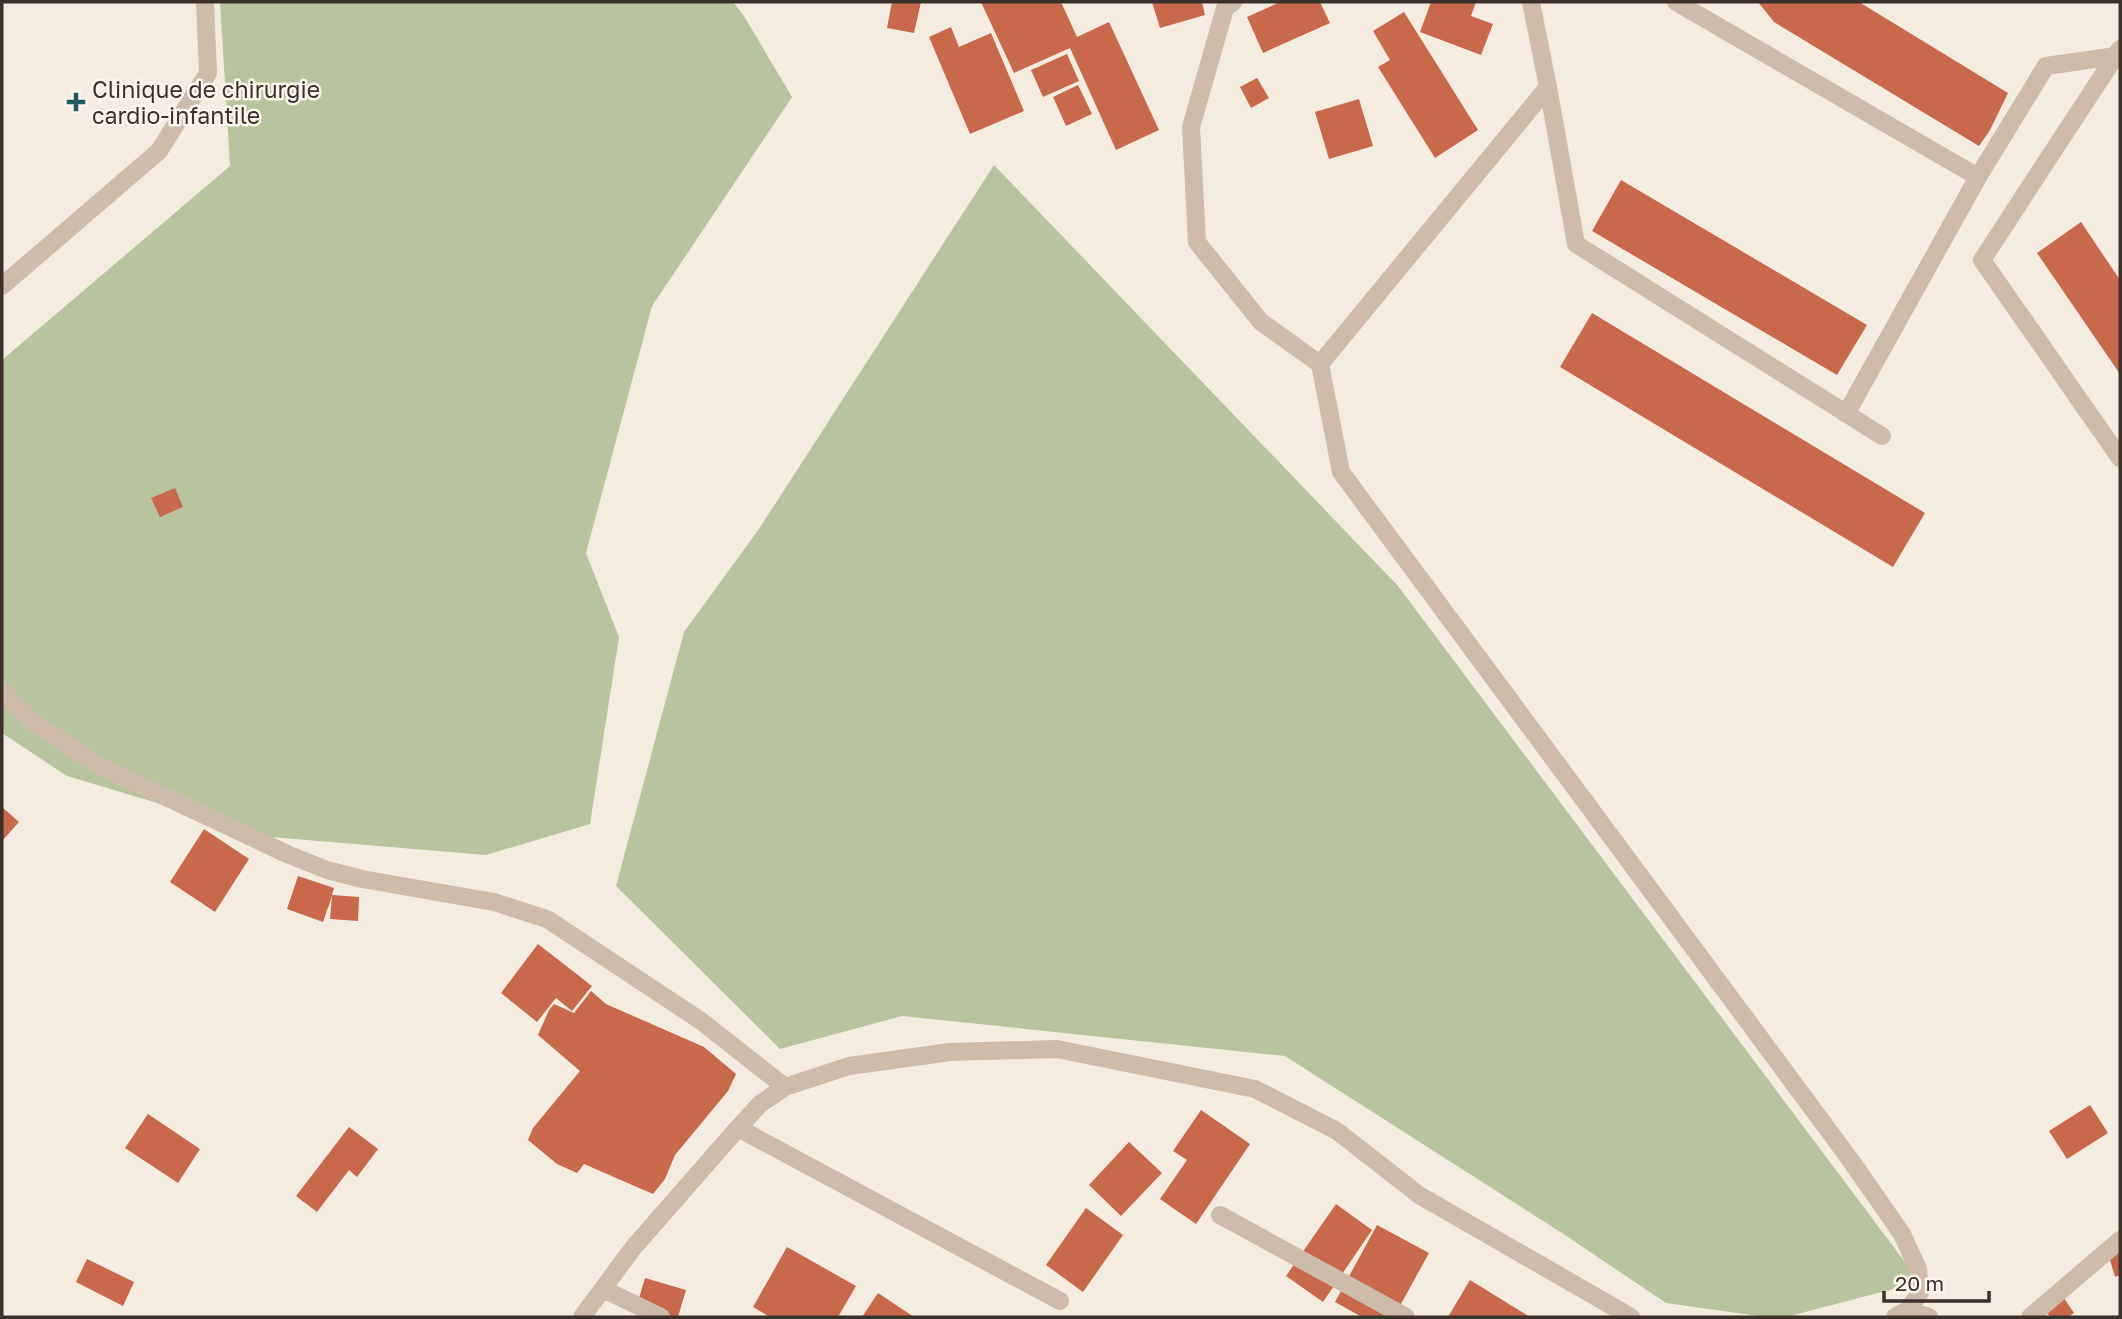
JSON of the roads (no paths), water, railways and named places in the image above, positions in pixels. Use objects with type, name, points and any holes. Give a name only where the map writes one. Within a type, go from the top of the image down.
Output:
[{"type":"street","points":[[2,286],[159,151],[208,73],[205,2]]},
{"type":"street","points":[[1233,2],[1225,8],[1191,127],[1197,242],[1261,322],[1320,364],[1341,472],[1849,1158],[1902,1234],[1918,1269],[1920,1293],[1901,1313]]},
{"type":"street","points":[[1531,2],[1576,244],[1882,436]]},
{"type":"street","points":[[1676,2],[1978,177]]},
{"type":"street","points":[[1846,414],[1978,177],[2046,66],[2118,53]]},
{"type":"street","points":[[2118,53],[1982,260],[2120,458]]},
{"type":"street","points":[[1320,364],[1548,87]]},
{"type":"street","points":[[2,690],[30,720],[98,765],[287,854],[327,870],[362,879],[494,902],[547,919],[701,1021],[785,1087]]},
{"type":"street","points":[[582,1317],[633,1248],[738,1128],[760,1104],[785,1087],[849,1066],[950,1052],[1057,1049],[1255,1089],[1337,1131],[1419,1195],[1631,1317]]},
{"type":"street","points":[[738,1128],[1060,1301]]},
{"type":"street","points":[[1220,1215],[1406,1317]]},
{"type":"street","points":[[2030,1317],[2120,1240]]},
{"type":"street","points":[[603,1289],[661,1317]]},
{"type":"street","points":[[1901,1313],[1929,1317]]},
{"type":"place","name":"Clinique de chirurgie cardio-infantile","points":[[76,102]]}]
